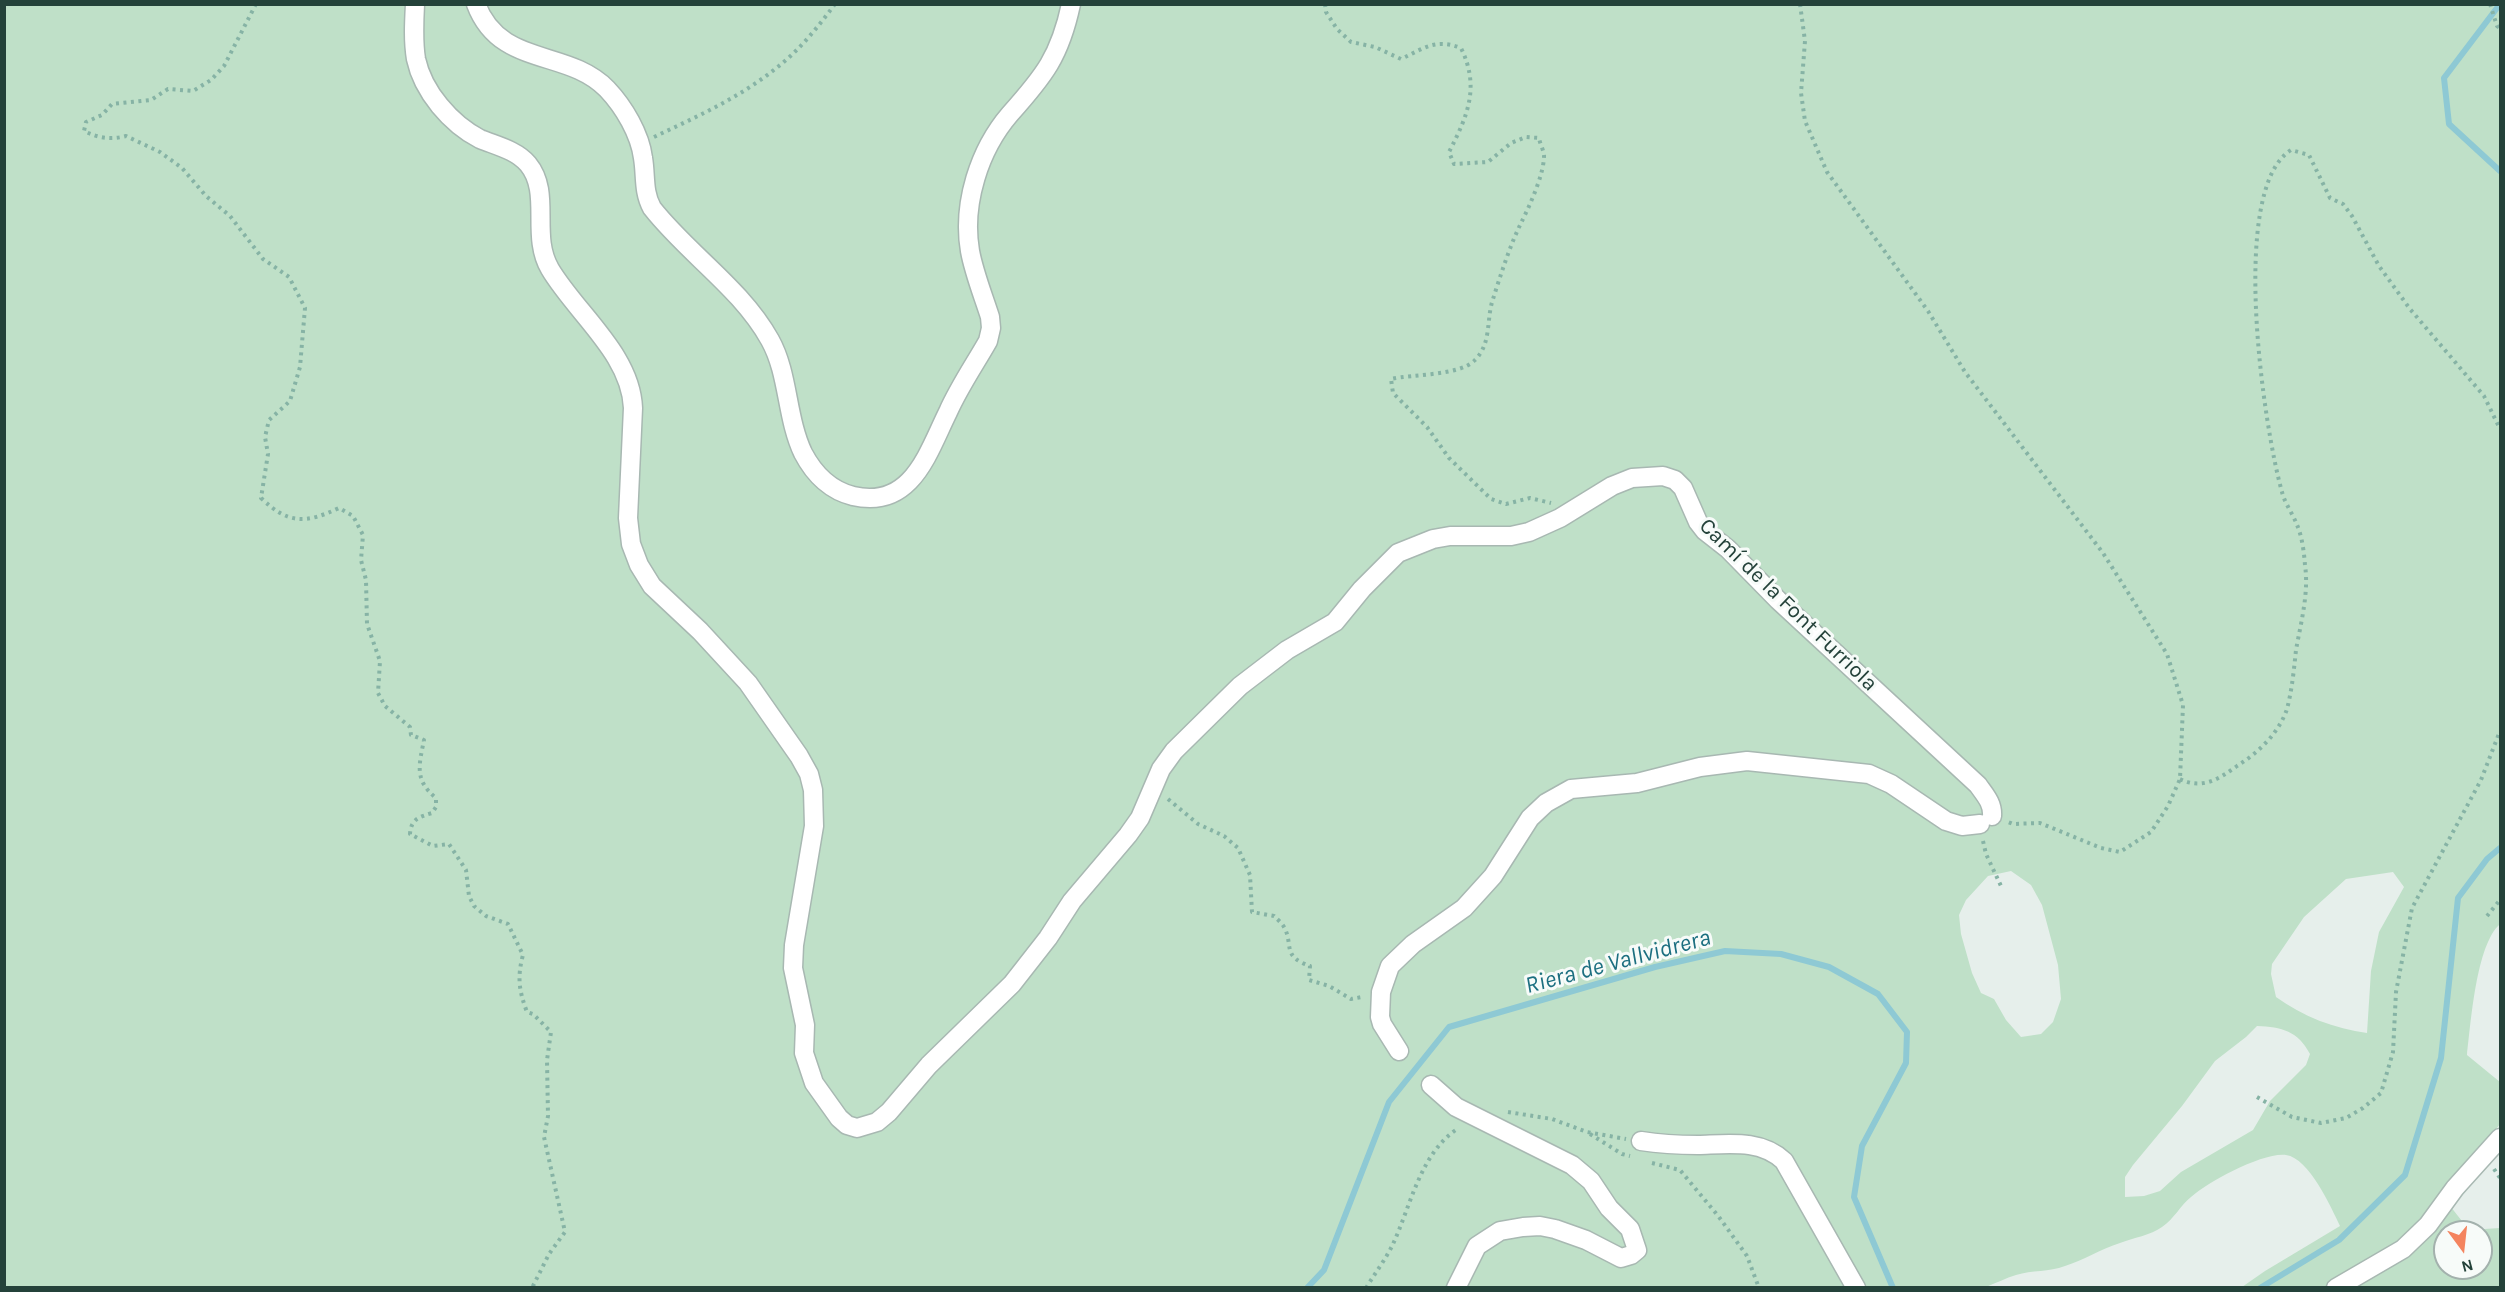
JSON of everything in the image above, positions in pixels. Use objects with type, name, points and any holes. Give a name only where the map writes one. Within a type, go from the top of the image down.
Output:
[{"type":"street","name":"Camí de la Font Furriola","points":[[415,4],[413,34],[416,60],[425,84],[445,111],[466,130],[516,153],[536,175],[539,187],[540,236],[549,269],[625,373],[632,395],[633,408],[628,493],[629,533],[634,555],[652,586],[726,657],[748,683],[800,756],[809,774],[813,790],[814,826],[794,945],[793,968],[805,1025],[804,1053],[807,1065],[814,1083],[839,1118],[847,1125],[857,1128],[877,1122],[889,1112],[936,1059],[1005,992],[1043,945],[1072,901],[1140,818],[1161,769],[1174,752],[1240,686],[1287,650],[1335,622],[1375,575],[1398,553],[1433,539],[1487,535],[1510,536],[1529,532],[1612,486],[1632,478],[1663,476],[1675,480],[1683,488],[1698,522],[1705,531],[1728,549],[1778,600],[1978,785],[1993,808],[1986,820]]},
{"type":"street","points":[[476,4],[485,26],[507,43],[596,79],[609,91],[640,143],[646,190],[652,208],[744,305],[770,339],[782,371],[802,449],[814,471],[823,482],[848,494],[873,497],[891,493],[914,478],[921,469],[948,410],[988,341],[991,328],[990,316],[970,249],[970,201],[986,153],[997,133],[1050,66],[1060,44],[1071,4]]},
{"type":"street","points":[[1399,1051],[1382,1024],[1379,1009],[1385,976],[1396,958],[1464,908],[1493,876],[1530,818],[1546,803],[1571,789],[1637,783],[1700,767],[1747,761],[1869,774],[1891,784],[1946,821],[1962,826],[1986,820]]},
{"type":"street","points":[[1431,1085],[1450,1104],[1572,1165],[1591,1181],[1609,1208],[1630,1229],[1637,1250],[1631,1256],[1621,1258],[1586,1239],[1540,1226],[1500,1231],[1476,1246],[1456,1287]]},
{"type":"street","points":[[2336,1287],[2403,1249],[2428,1225],[2455,1188],[2500,1138]]},
{"type":"street","points":[[1638,1149],[1671,1144],[1750,1145],[1766,1148],[1784,1161],[1856,1287]]},
{"type":"path","points":[[256,4],[224,66],[211,80],[193,91],[168,89],[151,100],[112,104],[102,115],[86,122],[84,131],[94,136],[115,139],[126,136],[136,143],[160,152],[182,168],[206,196],[230,216],[263,259],[289,278],[304,308],[300,367],[291,401],[269,420],[265,437],[268,454],[261,498],[277,513],[300,519],[320,517],[339,508],[353,516],[363,535],[361,560],[366,580],[367,624],[380,661],[378,693],[385,706],[410,728],[411,735],[424,740],[419,769],[424,788],[436,798],[436,807],[432,813],[417,817],[411,825],[410,834],[433,846],[449,844],[466,870],[474,906],[486,916],[508,924],[523,955],[518,972],[519,992],[527,1012],[533,1014],[551,1032],[547,1060],[548,1116],[544,1137],[566,1232],[549,1254],[532,1287]]},
{"type":"path","points":[[640,143],[704,114],[777,68],[835,4]]},
{"type":"path","points":[[1325,4],[1326,12],[1337,29],[1351,42],[1375,47],[1401,59],[1431,44],[1445,42],[1461,48],[1468,63],[1472,86],[1461,128],[1449,152],[1454,165],[1488,162],[1511,143],[1526,137],[1539,138],[1544,155],[1533,202],[1522,222],[1492,302],[1490,328],[1482,349],[1474,362],[1449,372],[1391,380],[1393,393],[1427,427],[1449,458],[1491,499],[1506,504],[1530,498],[1576,508]]},
{"type":"path","points":[[1800,4],[1805,41],[1801,93],[1805,121],[1827,172],[1928,311],[1965,372],[2103,553],[2167,654],[2183,705],[2180,779],[2168,806],[2151,832],[2121,852],[2101,848],[2040,823],[2013,824],[1986,820],[1986,854],[2001,886]]},
{"type":"path","points":[[2490,4],[2497,26],[2500,28]]},
{"type":"path","points":[[2180,779],[2200,785],[2220,778],[2253,756],[2273,734],[2286,709],[2293,672],[2305,597],[2306,566],[2298,527],[2282,494],[2268,429],[2260,377],[2256,322],[2256,240],[2262,204],[2281,156],[2291,150],[2309,155],[2330,198],[2343,204],[2352,216],[2384,273],[2410,309],[2484,396],[2500,429]]},
{"type":"path","points":[[2257,1097],[2292,1118],[2321,1123],[2346,1118],[2381,1093],[2392,1052],[2396,992],[2412,908],[2481,780],[2500,731]]},
{"type":"path","points":[[1153,787],[1198,824],[1224,836],[1238,848],[1250,875],[1252,912],[1274,916],[1285,929],[1288,947],[1298,962],[1310,966],[1309,980],[1329,986],[1351,999],[1381,992]]},
{"type":"path","points":[[2487,916],[2500,900]]},
{"type":"path","points":[[1366,1287],[1392,1246],[1427,1162],[1444,1137],[1477,1117],[1514,1112],[1552,1119],[1638,1149]]},
{"type":"path","points":[[1587,1132],[1622,1154],[1638,1149]]},
{"type":"path","points":[[1645,1161],[1680,1170],[1719,1217],[1747,1256],[1759,1287]]},
{"type":"green space","points":[[5,5],[2500,5],[2500,924],[2492,934],[2480,966],[2467,1055],[2500,1082],[2500,1124],[2443,1197],[2461,1220],[2433,1220],[2433,1280],[2493,1280],[2493,1228],[2500,1228],[2500,1287],[2242,1287],[2340,1226],[2318,1184],[2303,1165],[2295,1158],[2276,1155],[2250,1163],[2222,1176],[2191,1197],[2158,1230],[2113,1245],[2065,1266],[2016,1275],[1986,1287],[5,1288]],"holes":[[[2011,871],[2031,885],[2042,905],[2058,965],[2061,999],[2053,1022],[2041,1034],[2021,1037],[2006,1020],[1994,999],[1981,993],[1972,973],[1961,934],[1959,915],[1966,900],[1988,876]],[[2393,872],[2404,887],[2379,932],[2371,971],[2367,1033],[2331,1025],[2308,1016],[2276,997],[2271,974],[2272,964],[2304,917],[2346,879]],[[2257,1026],[2282,1029],[2295,1035],[2310,1054],[2306,1065],[2270,1101],[2253,1130],[2181,1172],[2160,1191],[2144,1196],[2125,1197],[2125,1177],[2133,1165],[2182,1106],[2215,1061]]]},
{"type":"waterway","name":"Riera de Vallvidrera","points":[[2500,4],[2444,78],[2449,124],[2500,171]]},
{"type":"waterway","name":"Riera de Vallvidrera","points":[[2260,1288],[2339,1240],[2405,1175],[2441,1058],[2458,898],[2487,859],[2500,848]]},
{"type":"waterway","name":"Riera de Vallvidrera","points":[[1307,1288],[1324,1270],[1389,1102],[1449,1027],[1655,967],[1725,951],[1781,954],[1829,967],[1878,994],[1907,1032],[1906,1063],[1862,1146],[1854,1197],[1893,1288]]}]
